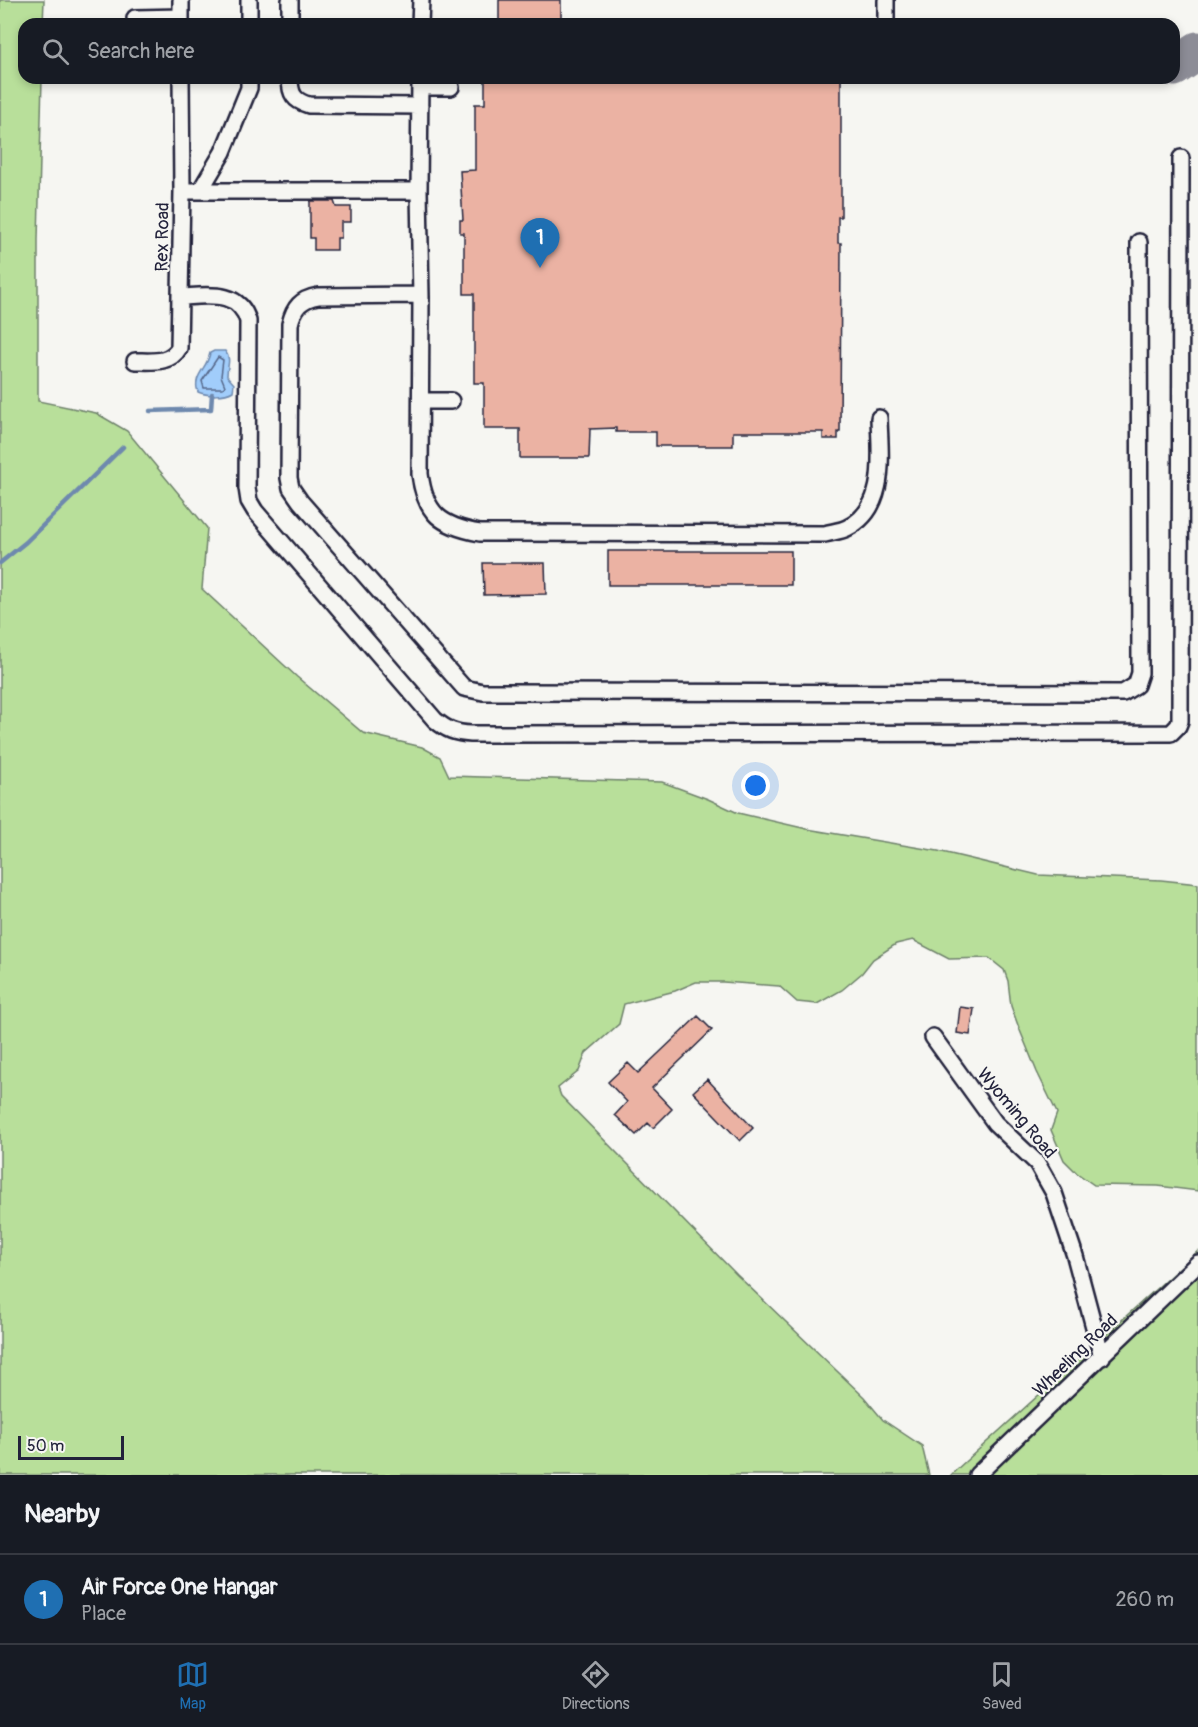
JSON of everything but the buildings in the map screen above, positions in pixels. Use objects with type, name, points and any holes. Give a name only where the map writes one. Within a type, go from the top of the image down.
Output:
[{"type":"street","points":[[181,0],[181,18]]},
{"type":"street","points":[[249,0],[249,18]]},
{"type":"street","points":[[290,0],[290,18]]},
{"type":"street","points":[[420,0],[420,18]]},
{"type":"street","points":[[886,0],[886,18]]},
{"type":"street","name":"Rex Road","points":[[135,361],[169,359],[179,348],[181,84]]},
{"type":"street","points":[[200,191],[223,152],[249,84]]},
{"type":"street","points":[[291,84],[293,94],[298,102],[309,105],[420,106]]},
{"type":"street","points":[[420,84],[418,191],[421,295],[420,474],[422,491],[429,508],[442,521],[458,529],[480,533],[825,534],[847,528],[869,507],[877,493],[879,418]]},
{"type":"street","points":[[428,84],[451,87]]},
{"type":"street","points":[[180,297],[228,298],[238,302],[245,311],[248,321],[247,488],[249,501],[255,511],[435,720],[447,730],[471,734],[1171,733],[1180,721],[1181,158]]},
{"type":"street","points":[[182,191],[418,191]]},
{"type":"street","points":[[421,295],[318,296],[306,298],[298,304],[290,324],[289,478],[291,488],[300,501],[464,688],[483,692],[1124,693],[1136,685],[1140,673],[1139,242]]},
{"type":"street","points":[[421,401],[451,401]]},
{"type":"street","name":"Wyoming Road","points":[[933,1037],[995,1123],[1037,1163],[1054,1194],[1078,1266],[1102,1357]]},
{"type":"street","name":"Wheeling Road","points":[[977,1475],[1198,1263]]},
{"type":"green space","points":[[0,0],[44,0],[43,18],[18,18],[18,84],[42,84],[38,240],[38,401],[96,413],[127,431],[207,528],[202,589],[297,677],[363,733],[422,747],[440,757],[449,776],[662,782],[738,813],[807,829],[938,851],[1038,875],[1161,880],[1198,884],[1198,1191],[1158,1186],[1094,1185],[1064,1160],[1051,1130],[1057,1113],[1019,1028],[1011,1006],[1008,981],[1004,970],[989,958],[949,959],[913,940],[896,944],[873,959],[862,973],[842,990],[817,1004],[797,1002],[779,986],[696,982],[675,991],[624,1004],[619,1024],[586,1053],[579,1071],[558,1088],[561,1096],[737,1275],[864,1397],[883,1420],[922,1446],[929,1475],[0,1475]]},
{"type":"green space","points":[[1198,1251],[1198,1475],[951,1475],[956,1470]]},
{"type":"water","points":[[225,351],[228,357],[227,376],[234,384],[233,391],[230,393],[216,395],[198,392],[198,377],[210,353]]},
{"type":"waterway","points":[[150,411],[211,409],[212,394]]},
{"type":"waterway","points":[[0,563],[26,542],[123,447]]},
{"type":"taxiway","points":[[1180,63],[1198,51]]},
{"type":"place","name":"Air Force One Hangar","points":[[540,268]]}]
